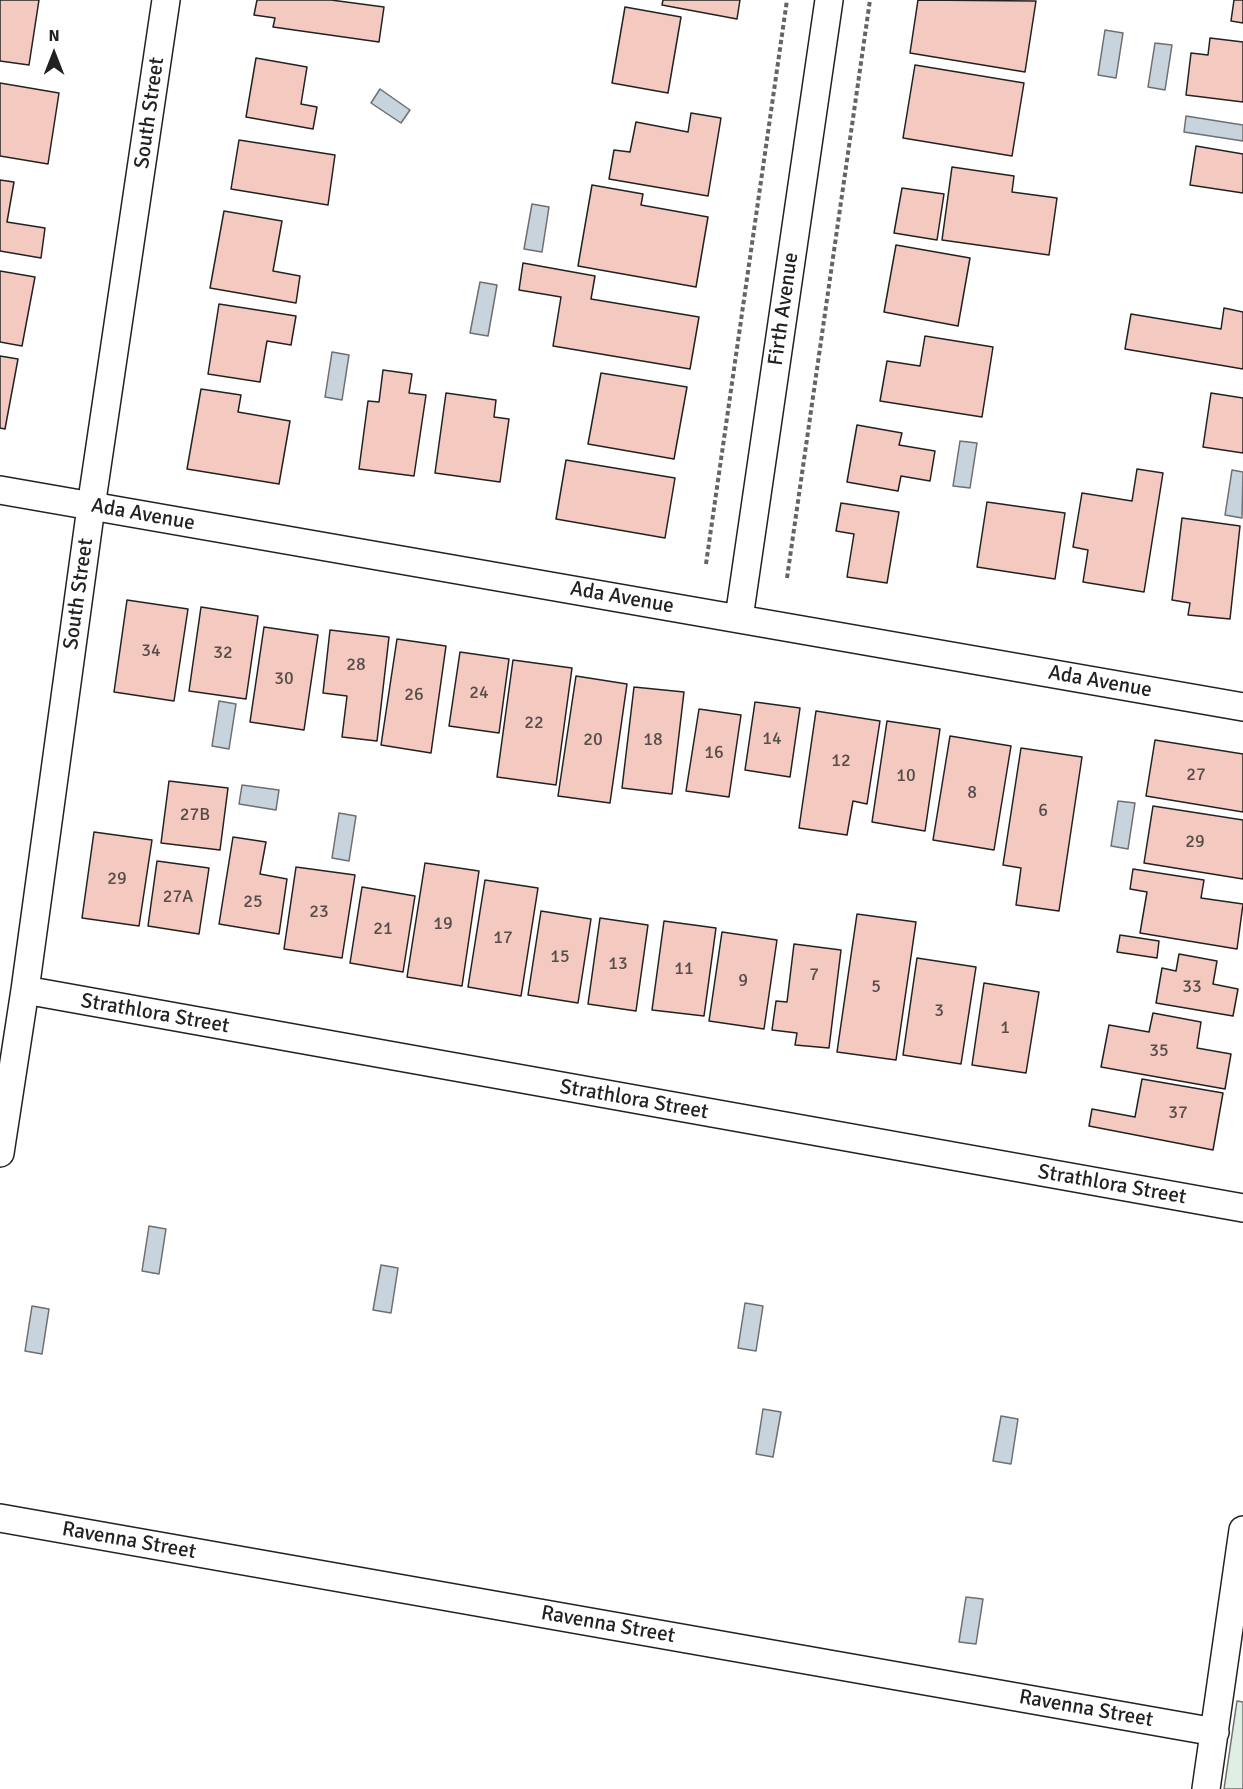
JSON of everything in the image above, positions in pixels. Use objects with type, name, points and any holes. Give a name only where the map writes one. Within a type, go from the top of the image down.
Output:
[{"type":"street","name":"South Street","points":[[0,1153],[91,507],[166,0]]},
{"type":"street","name":"Firth Avenue","points":[[739,618],[829,0]]},
{"type":"street","name":"Ada Avenue","points":[[0,490],[1243,707]]},
{"type":"street","name":"Strathlora Street","points":[[24,990],[1243,1208]]},
{"type":"street","name":"Ravenna Street","points":[[0,1518],[1215,1732]]},
{"type":"street","points":[[1206,1789],[1243,1530]]},
{"type":"path","points":[[706,564],[787,0]]},
{"type":"path","points":[[788,578],[870,0]]},
{"type":"green space","points":[[1237,1701],[1243,1702],[1243,1789],[1224,1789]]},
{"type":"shaded area","points":[[1105,30],[1123,33],[1116,78],[1098,75]]},
{"type":"shaded area","points":[[1155,43],[1172,45],[1165,90],[1148,87]]},
{"type":"shaded area","points":[[380,89],[410,110],[401,123],[371,103]]},
{"type":"shaded area","points":[[1186,116],[1243,125],[1243,141],[1184,132]]},
{"type":"shaded area","points":[[532,204],[549,207],[542,252],[524,249]]},
{"type":"shaded area","points":[[480,282],[497,285],[488,336],[470,333]]},
{"type":"shaded area","points":[[332,352],[349,355],[342,400],[325,397]]},
{"type":"shaded area","points":[[960,441],[977,443],[970,488],[953,486]]},
{"type":"shaded area","points":[[1232,470],[1243,472],[1242,518],[1225,515]]},
{"type":"shaded area","points":[[219,701],[236,704],[229,749],[212,746]]},
{"type":"shaded area","points":[[242,785],[279,790],[276,810],[239,804]]},
{"type":"shaded area","points":[[1118,801],[1135,803],[1128,849],[1111,846]]},
{"type":"shaded area","points":[[339,813],[356,816],[349,861],[332,858]]},
{"type":"shaded area","points":[[149,1226],[166,1229],[159,1274],[142,1271]]},
{"type":"shaded area","points":[[381,1265],[398,1268],[391,1313],[373,1310]]},
{"type":"shaded area","points":[[745,1303],[763,1306],[756,1351],[738,1348]]},
{"type":"shaded area","points":[[32,1306],[49,1309],[42,1354],[25,1351]]},
{"type":"shaded area","points":[[763,1409],[781,1412],[773,1457],[756,1454]]},
{"type":"shaded area","points":[[1001,1416],[1018,1419],[1011,1464],[993,1461]]},
{"type":"shaded area","points":[[966,1597],[983,1599],[976,1644],[959,1642]]},
{"type":"building","points":[[0,0],[39,0],[29,65],[0,61]]},
{"type":"building","points":[[257,0],[331,0],[384,7],[379,42],[273,27],[275,18],[254,15]]},
{"type":"building","points":[[663,0],[740,0],[737,19],[662,5]]},
{"type":"building","points":[[918,0],[1036,1],[1025,72],[910,53]]},
{"type":"building","points":[[1234,0],[1243,0],[1243,23],[1231,21]]},
{"type":"building","points":[[625,7],[681,17],[668,93],[612,83]]},
{"type":"building","points":[[1210,38],[1243,42],[1243,102],[1186,95],[1191,53],[1208,55]]},
{"type":"building","points":[[256,58],[307,67],[301,104],[317,107],[313,129],[246,117]]},
{"type":"building","points":[[915,65],[1024,83],[1012,156],[903,138]]},
{"type":"building","points":[[0,83],[59,93],[48,164],[0,156]]},
{"type":"building","points":[[691,113],[721,118],[708,196],[609,179],[614,150],[630,152],[636,122],[688,132]]},
{"type":"building","points":[[239,140],[335,155],[328,205],[231,189]]},
{"type":"building","points":[[1196,146],[1243,154],[1243,193],[1190,185]]},
{"type":"building","points":[[952,167],[1014,176],[1012,192],[1057,198],[1049,255],[942,240]]},
{"type":"building","points":[[0,180],[14,182],[7,222],[45,228],[41,258],[0,251]]},
{"type":"building","points":[[592,185],[643,194],[641,205],[708,217],[696,287],[578,266]]},
{"type":"building","points":[[902,188],[944,194],[937,240],[894,233]]},
{"type":"building","points":[[224,211],[282,221],[273,271],[300,276],[296,303],[210,288]]},
{"type":"building","points":[[896,245],[970,258],[958,326],[884,312]]},
{"type":"building","points":[[523,263],[595,276],[591,299],[699,317],[690,369],[553,346],[561,297],[519,290]]},
{"type":"building","points":[[0,271],[35,277],[22,346],[0,342]]},
{"type":"building","points":[[219,304],[296,316],[291,345],[267,341],[260,382],[208,374]]},
{"type":"building","points":[[1224,308],[1243,312],[1243,369],[1125,349],[1131,314],[1221,329]]},
{"type":"building","points":[[925,336],[993,347],[982,417],[880,401],[887,361],[920,366]]},
{"type":"building","points":[[0,356],[18,359],[5,429],[0,428]]},
{"type":"building","points":[[383,370],[412,374],[409,393],[426,395],[414,476],[359,469],[368,401],[379,402]]},
{"type":"building","points":[[601,373],[687,387],[674,459],[588,444]]},
{"type":"building","points":[[201,389],[241,395],[238,412],[290,421],[279,484],[187,469]]},
{"type":"building","points":[[446,393],[496,400],[494,417],[509,419],[500,482],[435,473]]},
{"type":"building","points":[[1211,393],[1243,398],[1243,453],[1203,447]]},
{"type":"building","points":[[857,425],[902,433],[899,445],[935,451],[930,481],[901,476],[898,491],[847,482]]},
{"type":"building","points":[[566,460],[675,478],[665,538],[556,519]]},
{"type":"building","points":[[1137,469],[1163,473],[1144,592],[1083,582],[1088,550],[1073,547],[1082,493],[1132,501]]},
{"type":"building","points":[[987,502],[1065,513],[1055,579],[977,567]]},
{"type":"building","points":[[841,503],[899,512],[887,583],[847,577],[854,534],[836,531]]},
{"type":"building","points":[[1182,518],[1240,526],[1230,619],[1188,615],[1190,603],[1172,600]]},
{"type":"building","points":[[127,600],[188,609],[174,701],[114,692]]},
{"type":"building","points":[[201,607],[258,616],[246,699],[189,691]]},
{"type":"building","points":[[264,627],[318,635],[304,730],[250,722]]},
{"type":"building","points":[[330,630],[389,637],[377,741],[342,737],[347,696],[323,693]]},
{"type":"building","points":[[397,639],[446,646],[431,753],[381,745]]},
{"type":"building","points":[[460,652],[509,659],[499,733],[449,726]]},
{"type":"building","points":[[513,660],[572,668],[556,785],[497,777]]},
{"type":"building","points":[[576,676],[627,684],[610,803],[558,796]]},
{"type":"building","points":[[634,687],[684,692],[672,794],[622,788]]},
{"type":"building","points":[[755,702],[800,708],[790,777],[745,770]]},
{"type":"building","points":[[699,709],[741,715],[729,797],[686,791]]},
{"type":"building","points":[[816,711],[880,721],[867,804],[853,801],[847,835],[799,828]]},
{"type":"building","points":[[887,721],[940,729],[925,831],[872,822]]},
{"type":"building","points":[[950,736],[1011,746],[994,850],[933,840]]},
{"type":"building","points":[[1155,740],[1243,754],[1243,812],[1146,796]]},
{"type":"building","points":[[1021,748],[1082,757],[1059,911],[1016,905],[1021,868],[1003,865]]},
{"type":"building","points":[[169,781],[228,788],[220,850],[161,843]]},
{"type":"building","points":[[1153,806],[1243,820],[1243,879],[1144,863]]},
{"type":"building","points":[[94,832],[152,840],[139,926],[82,918]]},
{"type":"building","points":[[233,837],[266,842],[260,874],[287,879],[279,934],[219,924]]},
{"type":"building","points":[[157,861],[209,868],[199,934],[148,926]]},
{"type":"building","points":[[425,863],[479,871],[462,986],[407,977]]},
{"type":"building","points":[[296,867],[355,875],[342,958],[284,949]]},
{"type":"building","points":[[1133,869],[1204,880],[1201,898],[1243,904],[1237,949],[1140,933],[1147,892],[1130,889]]},
{"type":"building","points":[[485,880],[538,888],[521,996],[468,987]]},
{"type":"building","points":[[362,887],[415,896],[403,972],[350,963]]},
{"type":"building","points":[[541,911],[591,919],[578,1003],[528,995]]},
{"type":"building","points":[[857,914],[916,922],[896,1060],[837,1052]]},
{"type":"building","points":[[600,918],[648,925],[636,1011],[588,1004]]},
{"type":"building","points":[[664,921],[716,928],[704,1016],[652,1010]]},
{"type":"building","points":[[722,932],[777,940],[764,1029],[709,1021]]},
{"type":"building","points":[[1120,935],[1159,941],[1157,958],[1117,952]]},
{"type":"building","points":[[794,944],[841,950],[829,1048],[795,1045],[797,1033],[772,1030],[776,1001],[787,1002]]},
{"type":"building","points":[[1179,954],[1217,961],[1213,984],[1238,989],[1233,1016],[1156,1003],[1162,968],[1176,971]]},
{"type":"building","points":[[917,958],[976,967],[961,1064],[903,1055]]},
{"type":"building","points":[[984,983],[1039,992],[1026,1073],[972,1065]]},
{"type":"building","points":[[1153,1013],[1201,1022],[1197,1048],[1231,1054],[1225,1089],[1101,1067],[1109,1025],[1149,1032]]},
{"type":"building","points":[[1142,1079],[1223,1093],[1213,1150],[1089,1126],[1092,1109],[1135,1117]]}]
